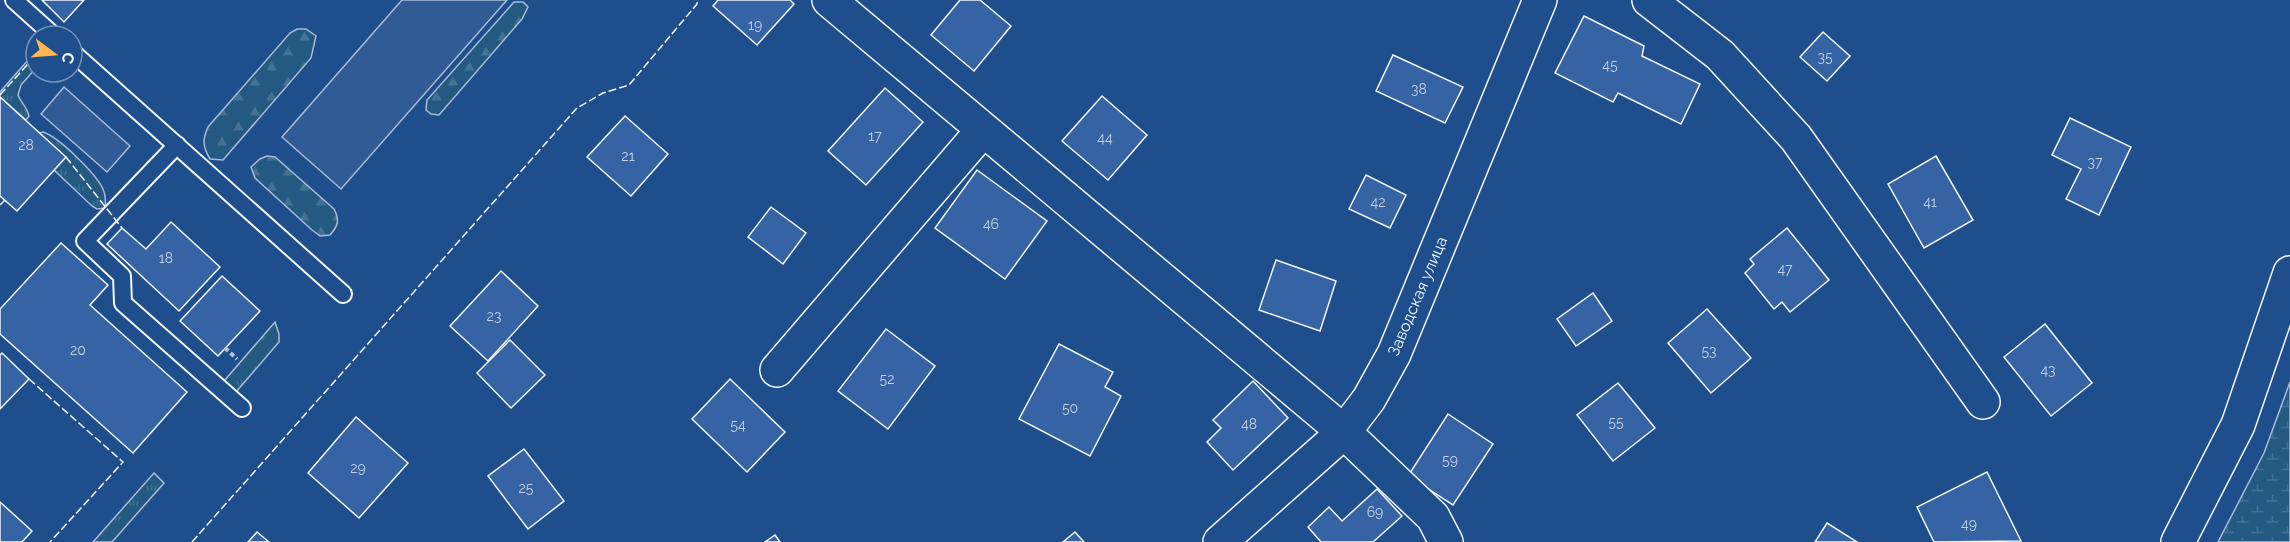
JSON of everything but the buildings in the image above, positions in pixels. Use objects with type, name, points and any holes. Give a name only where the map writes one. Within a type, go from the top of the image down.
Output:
[{"type":"street","points":[[829,0],[1344,432],[1433,517],[1446,542]]},
{"type":"street","name":"Заводская улица","points":[[1220,542],[1344,432],[1369,399],[1394,354],[1540,0]]},
{"type":"street","points":[[1649,0],[1720,55],[1796,138],[1983,402]]},
{"type":"street","points":[[777,370],[983,130]]},
{"type":"street","points":[[2178,542],[2238,425],[2290,273]]},
{"type":"lane","points":[[14,0],[41,24]]},
{"type":"lane","points":[[84,63],[343,294]]},
{"type":"lane","points":[[177,145],[85,242],[122,276],[123,303],[242,408]]},
{"type":"path","points":[[225,348],[237,359]]},
{"type":"green space","points":[[514,2],[523,2],[528,7],[522,19],[439,115],[431,114],[426,110],[427,100]]},
{"type":"green space","points":[[297,29],[306,29],[316,36],[311,58],[223,160],[210,159],[204,143],[208,127],[290,33]]},
{"type":"green space","points":[[24,65],[24,82],[18,95],[29,116],[26,120],[0,97],[0,92]]},
{"type":"green space","points":[[43,132],[67,148],[93,174],[104,192],[105,208],[97,209],[92,206],[54,170],[39,133]]},
{"type":"green space","points":[[267,156],[275,157],[334,209],[337,223],[330,235],[320,236],[312,230],[255,178],[251,167]]},
{"type":"green space","points":[[275,322],[279,342],[236,392],[224,381]]},
{"type":"green space","points":[[2290,382],[2290,542],[2218,542],[2264,453]]},
{"type":"green space","points":[[154,473],[164,483],[112,542],[93,542]]},
{"type":"shaded area","points":[[402,0],[507,0],[341,189],[282,137]]},
{"type":"shaded area","points":[[64,87],[130,146],[107,172],[41,114]]},
{"type":"fence","points":[[192,542],[577,108],[603,93],[629,85],[697,4],[697,0]]},
{"type":"fence","points":[[0,95],[24,68]]},
{"type":"fence","points":[[66,157],[122,228]]},
{"type":"fence","points":[[0,205],[5,200]]},
{"type":"fence","points":[[29,379],[123,462],[50,542]]}]
